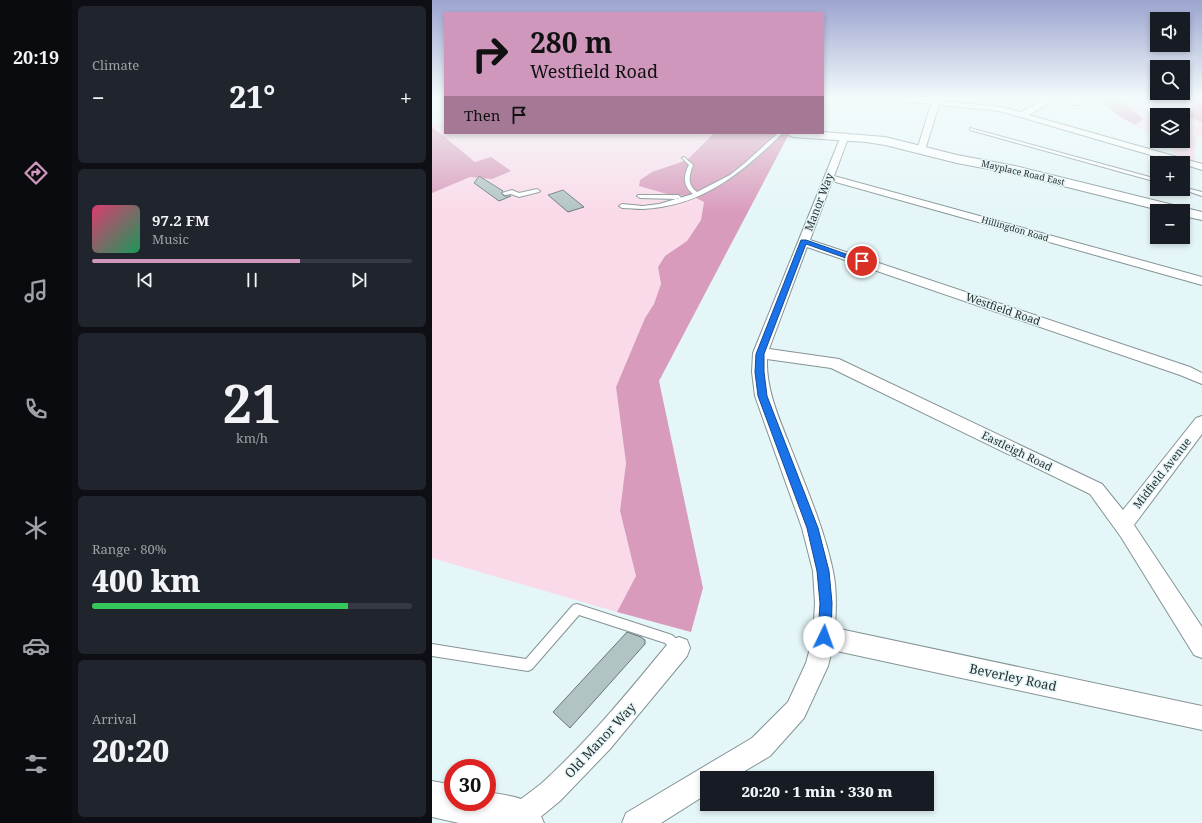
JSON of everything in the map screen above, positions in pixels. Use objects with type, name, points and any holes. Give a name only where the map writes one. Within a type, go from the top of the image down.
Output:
[{"type":"street","name":"Manor Way","points":[[721,771],[760,747],[796,710],[818,666],[824,637],[826,603],[823,571],[812,528],[763,396],[759,372],[760,354],[845,136]]},
{"type":"street","name":"Mayplace Road East","points":[[848,136],[884,141],[1015,170],[1153,204]]},
{"type":"street","points":[[921,150],[925,136]]},
{"type":"street","points":[[1096,136],[1202,167]]},
{"type":"street","name":"Hillingdon Road","points":[[828,177],[1202,281]]},
{"type":"street","name":"Mayplace Road East","points":[[1190,213],[1202,216]]},
{"type":"street","name":"Westfield Road","points":[[804,242],[1185,371],[1202,379]]},
{"type":"street","name":"Eastleigh Road","points":[[760,354],[834,362],[1096,489],[1123,524],[1202,647]]},
{"type":"street","name":"Midfield Avenue","points":[[1123,524],[1202,422]]},
{"type":"street","name":"Beverley Road","points":[[824,637],[1202,718]]},
{"type":"street","name":"Old Manor Way","points":[[519,821],[550,792],[625,716],[678,648]]},
{"type":"street","name":"Manor Way","points":[[636,823],[700,784]]},
{"type":"street","points":[[432,799],[519,821]]},
{"type":"lane","points":[[622,206],[644,208],[664,205],[696,194],[718,184],[742,169],[777,136]]},
{"type":"lane","points":[[997,136],[1150,179]]},
{"type":"lane","points":[[684,158],[691,165],[688,171],[687,184],[690,190],[696,194]]},
{"type":"lane","points":[[1190,190],[1202,194]]},
{"type":"lane","points":[[505,193],[512,192],[519,194],[537,191]]},
{"type":"lane","points":[[640,196],[667,198],[684,197],[696,194]]},
{"type":"lane","points":[[683,199],[689,202]]},
{"type":"lane","points":[[432,650],[528,665],[577,610],[668,639],[678,648]]},
{"type":"shaded area","points":[[432,136],[711,136],[687,160],[652,172],[640,180],[639,186],[667,194],[694,197],[704,202],[701,220],[687,241],[665,256],[658,267],[661,284],[654,304],[645,318],[616,387],[626,463],[620,511],[636,576],[617,612],[432,558]]},
{"type":"shaded area","points":[[432,136],[444,136],[475,162],[491,157],[511,171],[492,179],[470,177],[432,193]]},
{"type":"shaded area","points":[[711,136],[788,136],[659,381],[703,588],[691,632],[617,612],[636,576],[620,511],[626,463],[616,387],[645,318],[654,304],[661,284],[658,267],[665,256],[687,241],[701,220],[704,202],[694,197],[667,194],[639,186],[640,180],[652,172],[687,160]]},
{"type":"shaded area","points":[[1190,136],[1197,136],[1194,162],[1190,161],[1190,156],[1175,156],[1170,148],[1190,148]]},
{"type":"building","points":[[479,176],[503,191],[501,193],[504,196],[511,196],[499,201],[474,183]]},
{"type":"building","points":[[563,190],[584,207],[568,212],[548,195]]},
{"type":"building","points":[[627,632],[641,637],[645,640],[645,644],[570,728],[553,712]]},
{"type":"route","points":[[824,637],[826,603],[823,571],[812,528],[763,396],[759,372],[760,354],[804,242],[862,261]]}]
